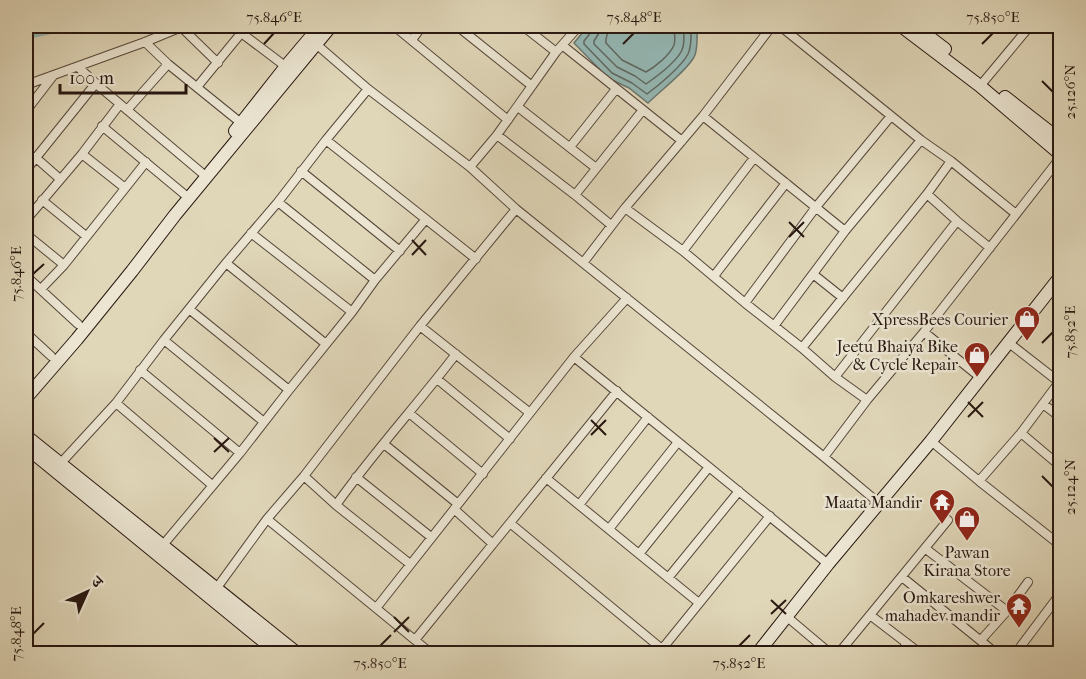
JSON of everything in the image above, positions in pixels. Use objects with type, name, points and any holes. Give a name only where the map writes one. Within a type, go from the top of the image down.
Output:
[{"type":"street","points":[[26,85],[183,26],[218,63]]},
{"type":"street","points":[[232,26],[285,66]]},
{"type":"street","points":[[197,87],[247,26]]},
{"type":"street","points":[[26,387],[202,173],[285,66],[320,26]]},
{"type":"street","points":[[26,398],[331,26]]},
{"type":"street","points":[[394,26],[508,120]]},
{"type":"street","points":[[412,40],[422,26]]},
{"type":"street","points":[[457,26],[532,87]]},
{"type":"street","points":[[523,26],[616,89],[682,141]]},
{"type":"street","points":[[470,167],[579,26]]},
{"type":"street","points":[[583,262],[611,225],[703,116],[772,26]]},
{"type":"street","points":[[780,26],[1016,214]]},
{"type":"street","points":[[901,26],[1060,140]]},
{"type":"street","points":[[824,457],[1060,156],[915,26]]},
{"type":"street","points":[[982,84],[1030,26]]},
{"type":"street","points":[[145,42],[168,64],[241,123]]},
{"type":"street","points":[[316,44],[368,89],[470,167],[516,209],[880,504]]},
{"type":"street","points":[[127,110],[168,64]]},
{"type":"street","points":[[78,67],[202,173]]},
{"type":"street","points":[[26,111],[53,76]]},
{"type":"street","points":[[26,170],[96,83]]},
{"type":"street","points":[[60,464],[116,403],[164,340],[368,89]]},
{"type":"street","points":[[570,147],[616,89]]},
{"type":"street","points":[[26,220],[82,154],[120,104]]},
{"type":"street","points":[[518,106],[596,168]]},
{"type":"street","points":[[575,195],[642,111]]},
{"type":"street","points":[[703,116],[845,231]]},
{"type":"street","points":[[746,303],[816,207],[891,116]]},
{"type":"street","points":[[102,126],[184,194]]},
{"type":"street","points":[[497,135],[611,225]]},
{"type":"street","points":[[326,140],[476,259]]},
{"type":"street","points":[[774,326],[845,231],[921,140]]},
{"type":"street","points":[[82,154],[125,188]]},
{"type":"street","points":[[35,157],[60,179]]},
{"type":"street","points":[[683,251],[754,158]]},
{"type":"street","points":[[802,348],[951,161]]},
{"type":"street","points":[[41,289],[64,265],[146,162]]},
{"type":"street","points":[[301,171],[400,251]]},
{"type":"street","points":[[714,276],[786,183]]},
{"type":"street","points":[[927,194],[990,248]]},
{"type":"street","points":[[42,200],[86,236]]},
{"type":"street","points":[[278,202],[375,280]]},
{"type":"street","points":[[625,208],[683,251],[835,377],[867,400]]},
{"type":"street","points":[[216,589],[267,519],[304,476],[420,326],[516,209]]},
{"type":"street","points":[[163,545],[240,453],[375,280],[426,219]]},
{"type":"street","points":[[835,377],[957,221]]},
{"type":"street","points":[[251,233],[352,312]]},
{"type":"street","points":[[26,234],[64,265]]},
{"type":"street","points":[[226,263],[326,344]]},
{"type":"street","points":[[813,274],[843,298]]},
{"type":"street","points":[[26,276],[78,324]]},
{"type":"street","points":[[757,654],[828,564],[931,441],[1060,277]]},
{"type":"street","points":[[377,608],[574,357],[627,298]]},
{"type":"street","points":[[189,309],[289,390]]},
{"type":"street","points":[[420,326],[530,413]]},
{"type":"street","points":[[924,332],[981,378]]},
{"type":"street","points":[[26,333],[51,356]]},
{"type":"street","points":[[164,340],[264,422]]},
{"type":"street","points":[[980,481],[1060,382],[1009,343]]},
{"type":"street","points":[[336,505],[456,354]]},
{"type":"street","points":[[574,357],[828,564]]},
{"type":"street","points":[[140,370],[240,453]]},
{"type":"street","points":[[437,379],[510,439]]},
{"type":"street","points":[[415,640],[616,391]]},
{"type":"street","points":[[116,403],[212,485]]},
{"type":"street","points":[[1043,404],[1060,417]]},
{"type":"street","points":[[409,413],[483,474]]},
{"type":"street","points":[[579,505],[648,417]]},
{"type":"street","points":[[1021,433],[1060,466]]},
{"type":"street","points":[[26,436],[298,654]]},
{"type":"street","points":[[931,441],[1060,545]]},
{"type":"street","points":[[609,529],[678,442]]},
{"type":"street","points":[[384,444],[456,506],[493,544]]},
{"type":"street","points":[[26,447],[279,654]]},
{"type":"street","points":[[639,554],[709,467]]},
{"type":"street","points":[[304,476],[336,505],[410,564]]},
{"type":"street","points":[[356,477],[431,537]]},
{"type":"street","points":[[546,478],[699,603]]},
{"type":"street","points":[[668,578],[739,491]]},
{"type":"street","points":[[510,523],[665,651],[699,603],[770,516]]},
{"type":"street","points":[[267,519],[432,654]]},
{"type":"street","points":[[838,654],[948,520]]},
{"type":"street","points":[[926,549],[1007,611]]},
{"type":"street","points":[[902,577],[997,654]]},
{"type":"street","points":[[981,640],[1007,611],[1028,582]]},
{"type":"street","points":[[1015,654],[1060,594]]},
{"type":"street","points":[[870,615],[921,654]]},
{"type":"street","points":[[786,616],[831,654]]},
{"type":"street","points":[[900,654],[907,643]]},
{"type":"water","points":[[588,26],[697,26],[695,55],[674,80],[648,103],[629,88],[608,78],[574,43]]},
{"type":"waterway","points":[[26,32],[53,26]]},
{"type":"place","name":"XpressBees Courier","points":[[1027,342]]},
{"type":"place","name":"Jeetu Bhaiya Bike & Cycle Repair","points":[[977,378]]},
{"type":"place","name":"Maata Mandir","points":[[942,525]]},
{"type":"place","name":"Pawan Kirana Store","points":[[967,542]]},
{"type":"place","name":"Omkareshwer mahadev mandir","points":[[1019,629]]}]
